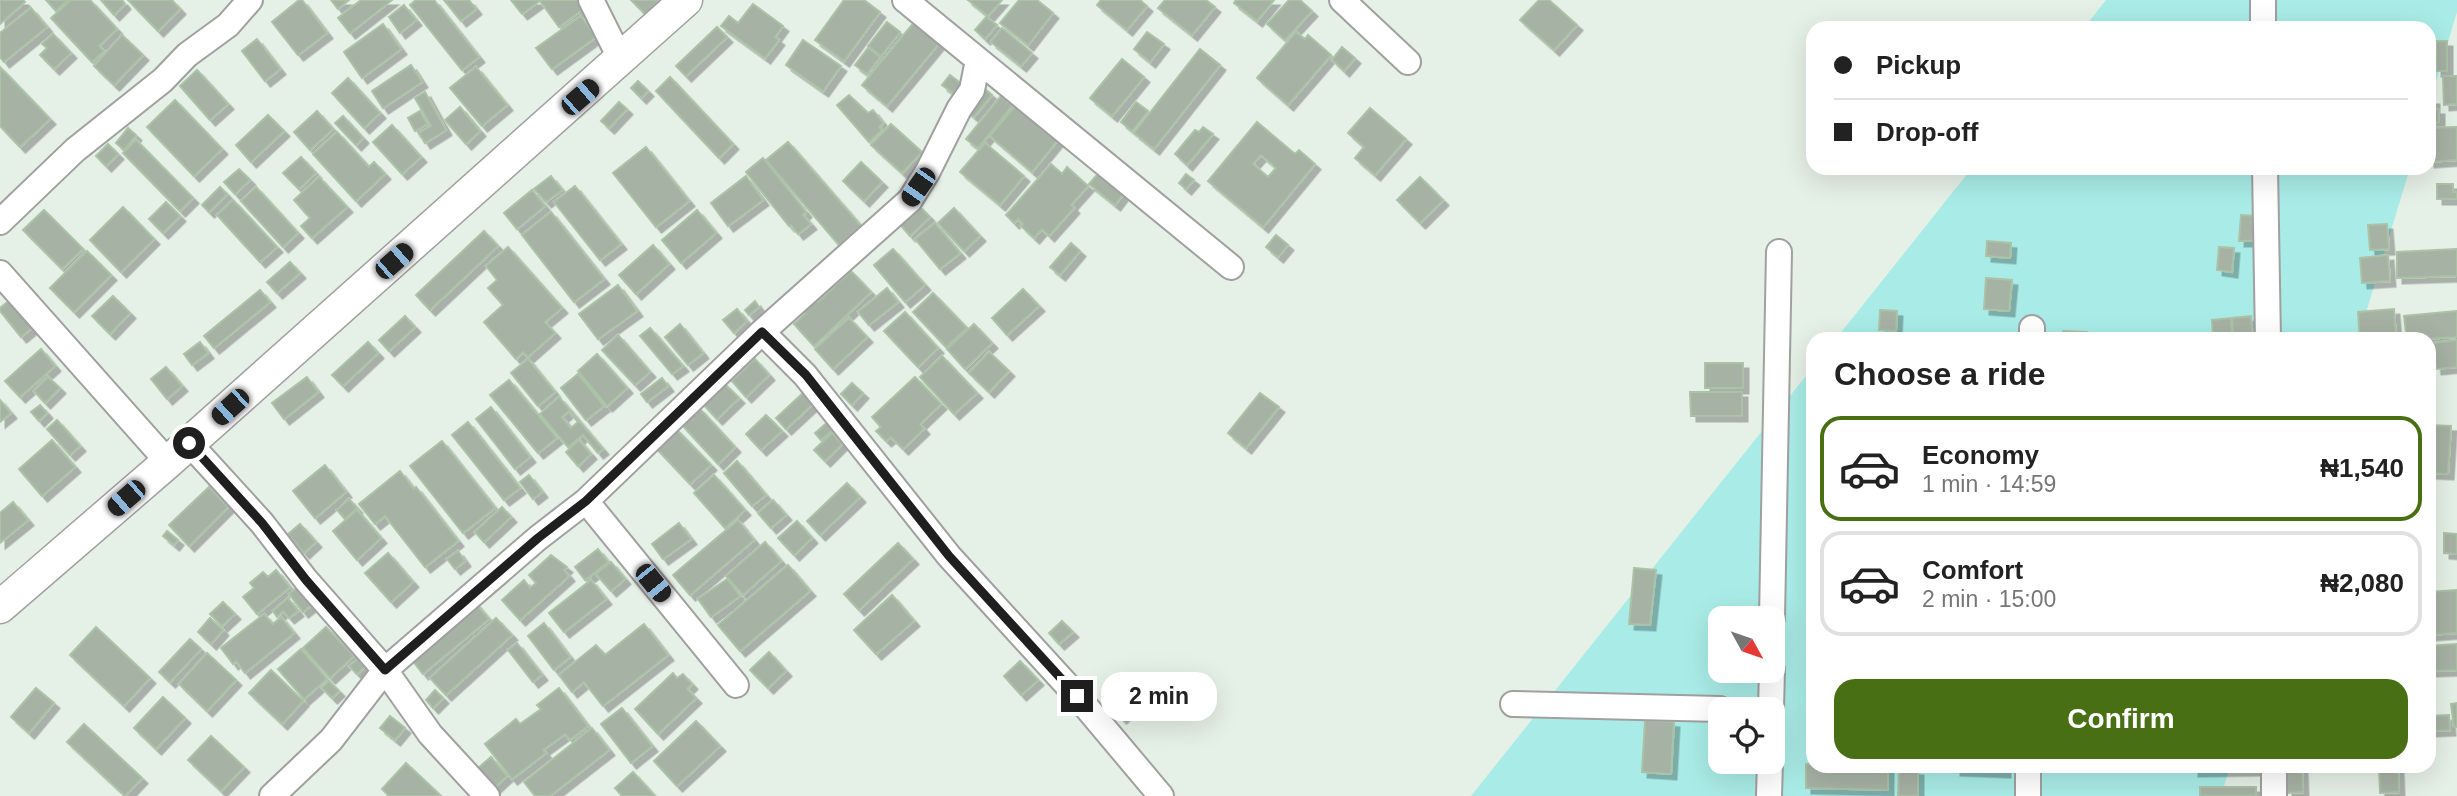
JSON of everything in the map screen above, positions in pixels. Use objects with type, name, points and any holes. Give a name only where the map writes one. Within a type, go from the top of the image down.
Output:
[{"type":"street","points":[[0,222],[75,150],[163,80],[187,55],[228,25],[250,0]]},
{"type":"street","points":[[591,0],[621,60]]},
{"type":"street","points":[[0,607],[178,453],[686,0]]},
{"type":"street","points":[[905,0],[1231,267]]},
{"type":"street","points":[[1342,0],[1408,62]]},
{"type":"street","points":[[2263,0],[2263,21]]},
{"type":"street","points":[[272,796],[331,740],[385,670],[538,538],[586,501],[762,332],[910,200],[971,90],[978,60]]},
{"type":"street","points":[[2265,175],[2268,332]]},
{"type":"street","points":[[1772,606],[1779,252]]},
{"type":"street","points":[[0,273],[178,453],[262,523],[306,580],[385,670],[430,734],[487,796]]},
{"type":"street","points":[[762,332],[806,375],[949,556],[1077,696],[1161,796]]},
{"type":"street","points":[[586,501],[736,685]]},
{"type":"street","points":[[1513,704],[1708,709]]},
{"type":"street","points":[[2028,773],[2028,796]]},
{"type":"street","points":[[2274,773],[2274,796]]},
{"type":"street","points":[[1769,796],[1770,774]]},
{"type":"shaded area","points":[[2106,0],[2457,0],[2457,12],[2436,82],[2436,21],[2090,21]]},
{"type":"shaded area","points":[[1966,175],[2408,175],[2360,332],[1841,332]]},
{"type":"shaded area","points":[[1806,376],[1806,773],[2228,773],[2221,796],[1471,796]]},
{"type":"building","points":[[0,0],[23,0],[25,2],[0,24]]},
{"type":"building","points":[[46,0],[68,0],[56,11]]},
{"type":"building","points":[[71,0],[90,0],[117,29],[99,46],[104,51],[92,62],[51,18]]},
{"type":"building","points":[[101,0],[122,0],[125,4],[114,15]]},
{"type":"building","points":[[128,0],[172,0],[180,9],[158,31]]},
{"type":"building","points":[[302,0],[327,33],[298,55],[272,22]]},
{"type":"building","points":[[331,0],[349,0],[338,9]]},
{"type":"building","points":[[361,0],[392,0],[350,33],[338,18]]},
{"type":"building","points":[[416,0],[434,0],[479,57],[462,70],[410,5]]},
{"type":"building","points":[[444,0],[469,0],[476,9],[461,21]]},
{"type":"building","points":[[511,0],[580,0],[586,7],[559,27],[540,1],[522,14]]},
{"type":"building","points":[[631,0],[664,0],[647,16]]},
{"type":"building","points":[[844,0],[864,0],[880,12],[844,61],[815,40]]},
{"type":"building","points":[[968,0],[1002,0],[988,16]]},
{"type":"building","points":[[1019,0],[1037,0],[1053,13],[1028,45],[1000,23]]},
{"type":"building","points":[[1101,0],[1140,0],[1147,6],[1127,30],[1097,5]]},
{"type":"building","points":[[1165,0],[1206,0],[1215,7],[1192,35],[1158,8]]},
{"type":"building","points":[[1236,0],[1274,0],[1257,21],[1234,3]]},
{"type":"building","points":[[1289,0],[1300,0],[1312,11],[1285,40],[1267,24]]},
{"type":"building","points":[[1539,0],[1549,0],[1577,25],[1554,50],[1520,20]]},
{"type":"building","points":[[753,4],[783,26],[775,37],[779,40],[765,58],[721,26],[729,16],[738,23]]},
{"type":"building","points":[[404,5],[416,20],[400,33],[389,17]]},
{"type":"building","points":[[31,8],[47,27],[4,62],[0,57],[0,33]]},
{"type":"building","points":[[581,16],[596,37],[552,69],[536,48]]},
{"type":"building","points":[[986,17],[997,25],[985,39],[975,30]]},
{"type":"building","points":[[916,20],[941,41],[887,106],[862,85]]},
{"type":"building","points":[[887,22],[900,32],[881,56],[868,46]]},
{"type":"building","points":[[383,24],[401,49],[362,78],[344,52]]},
{"type":"building","points":[[717,27],[727,37],[686,76],[676,66]]},
{"type":"building","points":[[1002,28],[1032,53],[1021,66],[991,42]]},
{"type":"building","points":[[1147,32],[1164,44],[1150,62],[1134,49]]},
{"type":"building","points":[[1296,32],[1305,39],[1308,35],[1331,55],[1288,105],[1257,78]]},
{"type":"building","points":[[53,34],[71,53],[54,69],[40,55],[47,48],[42,44]]},
{"type":"building","points":[[122,35],[143,55],[114,85],[94,66]]},
{"type":"building","points":[[257,39],[280,69],[265,81],[242,51]]},
{"type":"building","points":[[803,40],[841,66],[823,91],[786,65]]},
{"type":"building","points":[[2436,41],[2447,41],[2447,71],[2436,71]]},
{"type":"building","points":[[1342,47],[1355,58],[1344,71],[1332,60]]},
{"type":"building","points":[[868,48],[880,57],[867,74],[855,65]]},
{"type":"building","points":[[1200,49],[1220,65],[1154,149],[1134,133]]},
{"type":"building","points":[[1122,59],[1144,77],[1112,116],[1090,98]]},
{"type":"building","points":[[411,65],[422,82],[383,108],[372,91]]},
{"type":"building","points":[[0,67],[50,119],[20,147],[0,126]]},
{"type":"building","points":[[476,67],[507,105],[482,126],[450,88]]},
{"type":"building","points":[[197,70],[228,104],[210,120],[180,86]]},
{"type":"building","points":[[950,75],[963,85],[956,95],[942,85]]},
{"type":"building","points":[[2443,76],[2457,76],[2457,104],[2444,105]]},
{"type":"building","points":[[670,77],[733,144],[719,158],[656,91]]},
{"type":"building","points":[[348,78],[380,113],[364,128],[332,93]]},
{"type":"building","points":[[638,81],[648,91],[641,98],[631,88]]},
{"type":"building","points":[[980,85],[992,95],[974,117],[962,107]]},
{"type":"building","points":[[425,92],[446,130],[425,143],[419,133],[431,126],[415,98]]},
{"type":"building","points":[[849,95],[868,113],[873,110],[883,123],[879,127],[882,130],[869,142],[837,105]]},
{"type":"building","points":[[1001,96],[1012,106],[978,148],[966,139]]},
{"type":"building","points":[[175,100],[222,149],[194,176],[147,127]]},
{"type":"building","points":[[619,102],[627,109],[609,128],[601,121]]},
{"type":"building","points":[[1136,102],[1148,111],[1132,131],[1121,122]]},
{"type":"building","points":[[1016,105],[1058,140],[1032,172],[990,136]]},
{"type":"building","points":[[460,107],[480,131],[466,144],[445,120]]},
{"type":"building","points":[[1370,108],[1406,139],[1375,175],[1355,158],[1364,147],[1348,133]]},
{"type":"building","points":[[2436,109],[2439,109],[2439,122],[2436,122]]},
{"type":"building","points":[[317,111],[333,129],[310,150],[294,132]]},
{"type":"building","points":[[420,111],[427,124],[415,131],[408,118]]},
{"type":"building","points":[[268,115],[284,131],[251,162],[236,145]]},
{"type":"building","points":[[343,116],[363,138],[356,145],[335,123]]},
{"type":"building","points":[[1257,122],[1295,154],[1299,150],[1315,164],[1263,227],[1208,181]],"holes":[[[1261,155],[1276,168],[1268,177],[1253,164]]]},
{"type":"building","points":[[891,124],[922,152],[902,173],[871,145]]},
{"type":"building","points":[[392,125],[421,157],[402,174],[373,142]]},
{"type":"building","points":[[1203,127],[1213,134],[1187,165],[1175,154],[1195,130],[1199,132]]},
{"type":"building","points":[[2457,127],[2457,160],[2436,162],[2436,128]]},
{"type":"building","points":[[128,128],[136,135],[124,150],[116,143]]},
{"type":"building","points":[[337,132],[369,167],[374,162],[385,174],[356,201],[313,154]]},
{"type":"building","points":[[136,140],[193,198],[180,211],[123,153]]},
{"type":"building","points":[[788,142],[861,226],[839,245],[766,160]]},
{"type":"building","points":[[985,143],[1024,176],[1000,205],[960,172]]},
{"type":"building","points":[[108,144],[118,154],[106,166],[96,156]]},
{"type":"building","points":[[646,147],[689,201],[656,227],[613,173]]},
{"type":"building","points":[[301,157],[316,173],[299,189],[283,173]]},
{"type":"building","points":[[763,158],[806,212],[803,215],[811,224],[798,234],[746,172]]},
{"type":"building","points":[[861,162],[882,182],[864,201],[843,181]]},
{"type":"building","points":[[1051,164],[1062,174],[1067,167],[1088,186],[1071,205],[1074,208],[1049,236],[1042,229],[1034,238],[1021,226],[1023,224],[1018,219],[1014,223],[1006,215]]},
{"type":"building","points":[[239,169],[250,180],[235,194],[224,182]]},
{"type":"building","points":[[1102,169],[1127,189],[1115,205],[1089,184]]},
{"type":"building","points":[[1186,174],[1194,180],[1186,189],[1179,183]]},
{"type":"building","points":[[551,176],[562,190],[546,202],[534,189]]},
{"type":"building","points":[[746,176],[763,200],[728,226],[711,203]]},
{"type":"building","points":[[319,177],[347,207],[312,238],[301,226],[310,218],[294,200]]},
{"type":"building","points":[[1420,177],[1443,200],[1420,223],[1397,200]]},
{"type":"building","points":[[2437,184],[2453,184],[2457,199],[2437,199]]},
{"type":"building","points":[[575,186],[621,244],[600,260],[554,202]]},
{"type":"building","points":[[220,187],[227,194],[209,212],[202,205]]},
{"type":"building","points":[[256,187],[298,233],[283,247],[241,201]]},
{"type":"building","points":[[532,190],[545,206],[517,229],[504,213]]},
{"type":"building","points":[[233,200],[277,247],[260,262],[217,215]]},
{"type":"building","points":[[166,202],[180,216],[163,233],[149,219]]},
{"type":"building","points":[[916,203],[930,217],[910,236],[897,221]]},
{"type":"building","points":[[123,207],[154,239],[121,272],[90,240]]},
{"type":"building","points":[[954,208],[980,236],[964,251],[938,223]]},
{"type":"building","points":[[44,210],[83,249],[62,269],[23,230]]},
{"type":"building","points":[[697,210],[716,233],[681,263],[662,240]]},
{"type":"building","points":[[551,212],[604,279],[574,302],[522,235]]},
{"type":"building","points":[[2241,215],[2256,216],[2255,241],[2239,241]]},
{"type":"building","points":[[935,223],[960,253],[940,269],[915,239]]},
{"type":"building","points":[[2387,224],[2389,249],[2370,250],[2368,225]]},
{"type":"building","points":[[484,231],[498,246],[430,310],[416,295]]},
{"type":"building","points":[[1276,235],[1288,245],[1278,257],[1266,247]]},
{"type":"building","points":[[1987,241],[2011,243],[2010,258],[1986,256]]},
{"type":"building","points":[[1071,243],[1080,251],[1060,275],[1050,267]]},
{"type":"building","points":[[653,245],[669,264],[636,294],[619,275]]},
{"type":"building","points":[[508,247],[562,308],[545,322],[555,333],[528,357],[523,352],[516,359],[484,322],[503,305],[488,288],[497,280],[486,266]]},
{"type":"building","points":[[2219,247],[2234,248],[2232,272],[2217,270]]},
{"type":"building","points":[[893,249],[925,285],[905,302],[874,265]]},
{"type":"building","points":[[2457,249],[2457,276],[2397,278],[2397,252]]},
{"type":"building","points":[[87,251],[111,275],[74,312],[50,288]]},
{"type":"building","points":[[2388,255],[2390,281],[2362,283],[2360,258]]},
{"type":"building","points":[[290,262],[300,273],[277,293],[267,282]]},
{"type":"building","points":[[851,271],[871,292],[814,346],[794,324],[806,313],[799,306],[811,296],[818,302]]},
{"type":"building","points":[[1986,278],[2012,280],[2009,311],[1984,309]]},
{"type":"building","points":[[618,285],[637,311],[598,339],[579,314]]},
{"type":"building","points":[[887,288],[898,302],[869,325],[858,312]]},
{"type":"building","points":[[1023,289],[1039,306],[1007,335],[992,318]]},
{"type":"building","points":[[260,290],[270,302],[214,348],[204,336]]},
{"type":"building","points":[[933,293],[967,328],[946,347],[913,312]]},
{"type":"building","points":[[113,296],[130,313],[110,334],[92,316]]},
{"type":"building","points":[[10,300],[32,328],[21,337],[0,311]]},
{"type":"building","points":[[755,301],[759,307],[749,315],[745,310]]},
{"type":"building","points":[[737,309],[747,321],[734,333],[723,320]]},
{"type":"building","points":[[2394,309],[2396,332],[2359,332],[2358,312]]},
{"type":"building","points":[[1880,310],[1897,311],[1896,331],[1879,330]]},
{"type":"building","points":[[2457,311],[2457,337],[2436,338],[2436,332],[2406,332],[2404,316]]},
{"type":"building","points":[[905,312],[938,348],[918,367],[884,331]]},
{"type":"building","points":[[405,316],[415,327],[389,351],[379,340]]},
{"type":"building","points":[[2251,316],[2252,332],[2233,332],[2232,318]]},
{"type":"building","points":[[849,318],[867,337],[833,369],[815,349]]},
{"type":"building","points":[[2231,318],[2232,332],[2213,332],[2212,320]]},
{"type":"building","points":[[680,324],[703,353],[688,365],[665,337]]},
{"type":"building","points":[[974,324],[992,343],[965,369],[947,349]]},
{"type":"building","points":[[650,328],[683,366],[672,374],[640,336]]},
{"type":"building","points":[[618,335],[650,372],[635,385],[602,350]]},
{"type":"building","points":[[2457,340],[2457,367],[2436,369],[2436,343]]},
{"type":"building","points":[[200,342],[208,353],[192,365],[184,354]]},
{"type":"building","points":[[368,342],[378,353],[343,386],[332,375]]},
{"type":"building","points":[[41,349],[55,366],[20,397],[5,381]]},
{"type":"building","points":[[989,352],[1009,371],[989,392],[969,373]]},
{"type":"building","points":[[597,354],[627,388],[607,406],[578,371]]},
{"type":"building","points":[[942,356],[977,393],[954,414],[920,377]]},
{"type":"building","points":[[528,359],[555,392],[538,406],[511,373]]},
{"type":"building","points":[[755,359],[769,375],[746,397],[732,381]]},
{"type":"building","points":[[1705,363],[1743,363],[1743,388],[1705,388]]},
{"type":"building","points":[[166,367],[182,386],[167,399],[151,379]]},
{"type":"building","points":[[578,374],[604,406],[586,420],[561,388]]},
{"type":"building","points":[[48,377],[60,388],[45,403],[34,391]]},
{"type":"building","points":[[307,377],[318,392],[284,419],[272,403]]},
{"type":"building","points":[[915,377],[941,404],[920,424],[924,429],[903,449],[891,437],[886,441],[876,431],[881,427],[872,417]]},
{"type":"building","points":[[662,378],[668,386],[647,402],[641,394]]},
{"type":"building","points":[[509,380],[557,438],[538,453],[490,395]]},
{"type":"building","points":[[852,383],[863,393],[852,405],[841,394]]},
{"type":"building","points":[[725,384],[739,398],[717,419],[703,404]]},
{"type":"building","points":[[1690,392],[1742,392],[1742,416],[1691,416]]},
{"type":"building","points":[[803,393],[813,404],[786,429],[776,418]]},
{"type":"building","points":[[1260,393],[1279,407],[1246,448],[1228,433]]},
{"type":"building","points":[[559,397],[603,449],[598,453],[583,435],[568,447],[540,414]],"holes":[[[569,411],[578,422],[571,428],[562,417]]]},
{"type":"building","points":[[0,400],[11,413],[0,422]]},
{"type":"building","points":[[40,405],[47,413],[39,421],[31,412]]},
{"type":"building","points":[[491,407],[530,457],[515,469],[476,419]]},
{"type":"building","points":[[699,408],[735,447],[718,464],[682,425]]},
{"type":"building","points":[[766,415],[782,431],[761,450],[746,434]]},
{"type":"building","points":[[57,420],[80,446],[70,455],[47,429]]},
{"type":"building","points":[[829,421],[835,428],[821,440],[815,433]]},
{"type":"building","points":[[468,422],[520,488],[504,500],[452,435]]},
{"type":"building","points":[[2436,425],[2451,426],[2448,474],[2436,473]]},
{"type":"building","points":[[675,428],[711,465],[690,484],[655,447]]},
{"type":"building","points":[[832,433],[842,444],[825,461],[814,450]]},
{"type":"building","points":[[52,440],[75,467],[42,496],[19,469]]},
{"type":"building","points":[[579,440],[591,454],[578,466],[566,452]]},
{"type":"building","points":[[442,441],[495,508],[463,533],[410,466]]},
{"type":"building","points":[[737,461],[766,495],[752,506],[724,473]]},
{"type":"building","points":[[325,465],[346,492],[315,518],[293,491]]},
{"type":"building","points":[[400,471],[414,489],[416,487],[458,541],[425,567],[385,516],[375,524],[359,504]]},
{"type":"building","points":[[529,475],[542,492],[533,499],[520,482]]},
{"type":"building","points":[[714,475],[745,510],[725,528],[694,493]]},
{"type":"building","points":[[847,483],[860,497],[820,535],[807,521]]},
{"type":"building","points":[[209,487],[228,507],[189,546],[169,525]]},
{"type":"building","points":[[349,499],[357,508],[345,519],[337,510]]},
{"type":"building","points":[[773,500],[786,515],[771,528],[758,513]]},
{"type":"building","points":[[13,502],[28,520],[0,543],[0,513]]},
{"type":"building","points":[[502,507],[511,517],[484,542],[475,532]]},
{"type":"building","points":[[357,510],[381,538],[357,560],[333,531]]},
{"type":"building","points":[[738,520],[754,540],[690,595],[673,575]]},
{"type":"building","points":[[797,521],[812,538],[794,555],[778,538]]},
{"type":"building","points":[[679,523],[691,539],[663,559],[652,544]]},
{"type":"building","points":[[300,524],[316,542],[304,553],[288,534]]},
{"type":"building","points":[[167,531],[178,540],[174,545],[163,536]]},
{"type":"building","points":[[2444,533],[2457,534],[2457,554],[2444,553]]},
{"type":"building","points":[[765,542],[781,561],[743,595],[726,576]]},
{"type":"building","points":[[898,543],[913,559],[859,610],[844,594]]},
{"type":"building","points":[[598,549],[608,562],[585,580],[575,567]]},
{"type":"building","points":[[458,551],[465,561],[455,569],[447,559]]},
{"type":"building","points":[[388,553],[413,582],[391,602],[365,573]]},
{"type":"building","points":[[551,555],[567,567],[564,570],[569,576],[520,620],[502,600],[524,580],[530,588],[536,583],[529,575]]},
{"type":"building","points":[[611,562],[625,579],[611,591],[596,574]]},
{"type":"building","points":[[788,565],[810,591],[740,651],[718,625]]},
{"type":"building","points":[[1634,568],[1656,570],[1650,625],[1629,624]]},
{"type":"building","points":[[276,570],[290,587],[257,614],[243,597],[254,588],[250,583],[263,572],[268,577]]},
{"type":"building","points":[[727,579],[740,596],[711,617],[698,599]]},
{"type":"building","points":[[591,580],[606,599],[564,632],[549,613]]},
{"type":"building","points":[[299,586],[313,604],[303,612],[289,594]]},
{"type":"building","points":[[2457,590],[2457,633],[2436,634],[2436,592]]},
{"type":"building","points":[[892,595],[914,621],[876,654],[854,630]]},
{"type":"building","points":[[288,598],[298,611],[289,618],[283,611],[277,617],[273,611]]},
{"type":"building","points":[[473,600],[489,619],[423,674],[408,655]]},
{"type":"building","points":[[223,602],[235,614],[222,626],[210,614]]},
{"type":"building","points":[[264,614],[273,624],[281,617],[294,633],[245,673],[236,661],[233,664],[221,648]]},
{"type":"building","points":[[210,618],[223,630],[211,644],[198,632]]},
{"type":"building","points":[[496,618],[512,635],[446,695],[430,678]]},
{"type":"building","points":[[1062,621],[1073,632],[1059,644],[1049,633]]},
{"type":"building","points":[[544,623],[570,657],[554,670],[528,636]]},
{"type":"building","points":[[644,624],[668,655],[603,706],[584,682],[572,692],[559,675],[596,645],[605,655]]},
{"type":"building","points":[[96,627],[150,678],[124,706],[70,655]]},
{"type":"building","points":[[326,627],[354,656],[330,678],[303,648]]},
{"type":"building","points":[[190,639],[201,649],[170,682],[159,672]]},
{"type":"building","points":[[517,643],[542,675],[533,682],[508,650]]},
{"type":"building","points":[[2457,644],[2457,670],[2436,671],[2436,646]]},
{"type":"building","points":[[301,649],[327,679],[304,699],[278,669]]},
{"type":"building","points":[[769,652],[786,671],[768,688],[750,670]]},
{"type":"building","points":[[207,653],[236,680],[207,711],[179,684]]},
{"type":"building","points":[[358,659],[365,667],[357,674],[349,666]]},
{"type":"building","points":[[1020,661],[1038,680],[1021,695],[1004,676]]},
{"type":"building","points":[[271,670],[303,701],[282,724],[249,693]]},
{"type":"building","points":[[673,673],[677,678],[683,674],[692,684],[687,689],[696,698],[658,734],[635,709]]},
{"type":"building","points":[[329,681],[339,691],[332,698],[322,688]]},
{"type":"building","points":[[36,688],[54,703],[29,733],[11,717]]},
{"type":"building","points":[[559,688],[588,726],[570,740],[565,734],[543,750],[546,753],[512,779],[485,744],[516,719],[520,724],[541,709],[537,705]]},
{"type":"building","points":[[435,690],[443,698],[433,708],[426,700]]},
{"type":"building","points":[[1120,693],[1133,707],[1121,718],[1108,704]]},
{"type":"building","points":[[163,697],[185,718],[156,749],[134,728]]},
{"type":"building","points":[[2457,703],[2457,727],[2454,727],[2451,704]]},
{"type":"building","points":[[622,708],[652,746],[631,763],[601,724]]},
{"type":"building","points":[[2449,715],[2450,730],[2436,731],[2436,716]]},
{"type":"building","points":[[390,716],[405,728],[395,740],[380,728]]},
{"type":"building","points":[[1645,720],[1674,722],[1671,774],[1642,772]]},
{"type":"building","points":[[696,721],[720,746],[677,786],[654,761]]},
{"type":"building","points":[[84,724],[142,778],[125,796],[67,742]]},
{"type":"building","points":[[592,728],[609,750],[550,796],[535,796],[524,782]]},
{"type":"building","points":[[211,736],[244,767],[221,791],[188,760]]},
{"type":"building","points":[[491,757],[507,776],[495,787],[478,768]]},
{"type":"building","points":[[406,763],[439,794],[438,796],[389,796],[382,789]]},
{"type":"building","points":[[633,772],[655,796],[622,796],[615,788]]},
{"type":"building","points":[[1806,773],[1888,773],[1888,790],[1806,788]]},
{"type":"building","points":[[1899,773],[1918,773],[1918,796],[1898,796]]},
{"type":"building","points":[[2287,773],[2302,773],[2303,792],[2287,793]]},
{"type":"building","points":[[2379,773],[2398,773],[2399,792],[2380,793]]},
{"type":"building","points":[[2200,787],[2256,787],[2256,796],[2200,796]]},
{"type":"route","points":[[189,443],[262,523],[350,633],[385,670],[538,538],[586,501],[762,332],[806,375],[949,556],[1077,696]]}]
